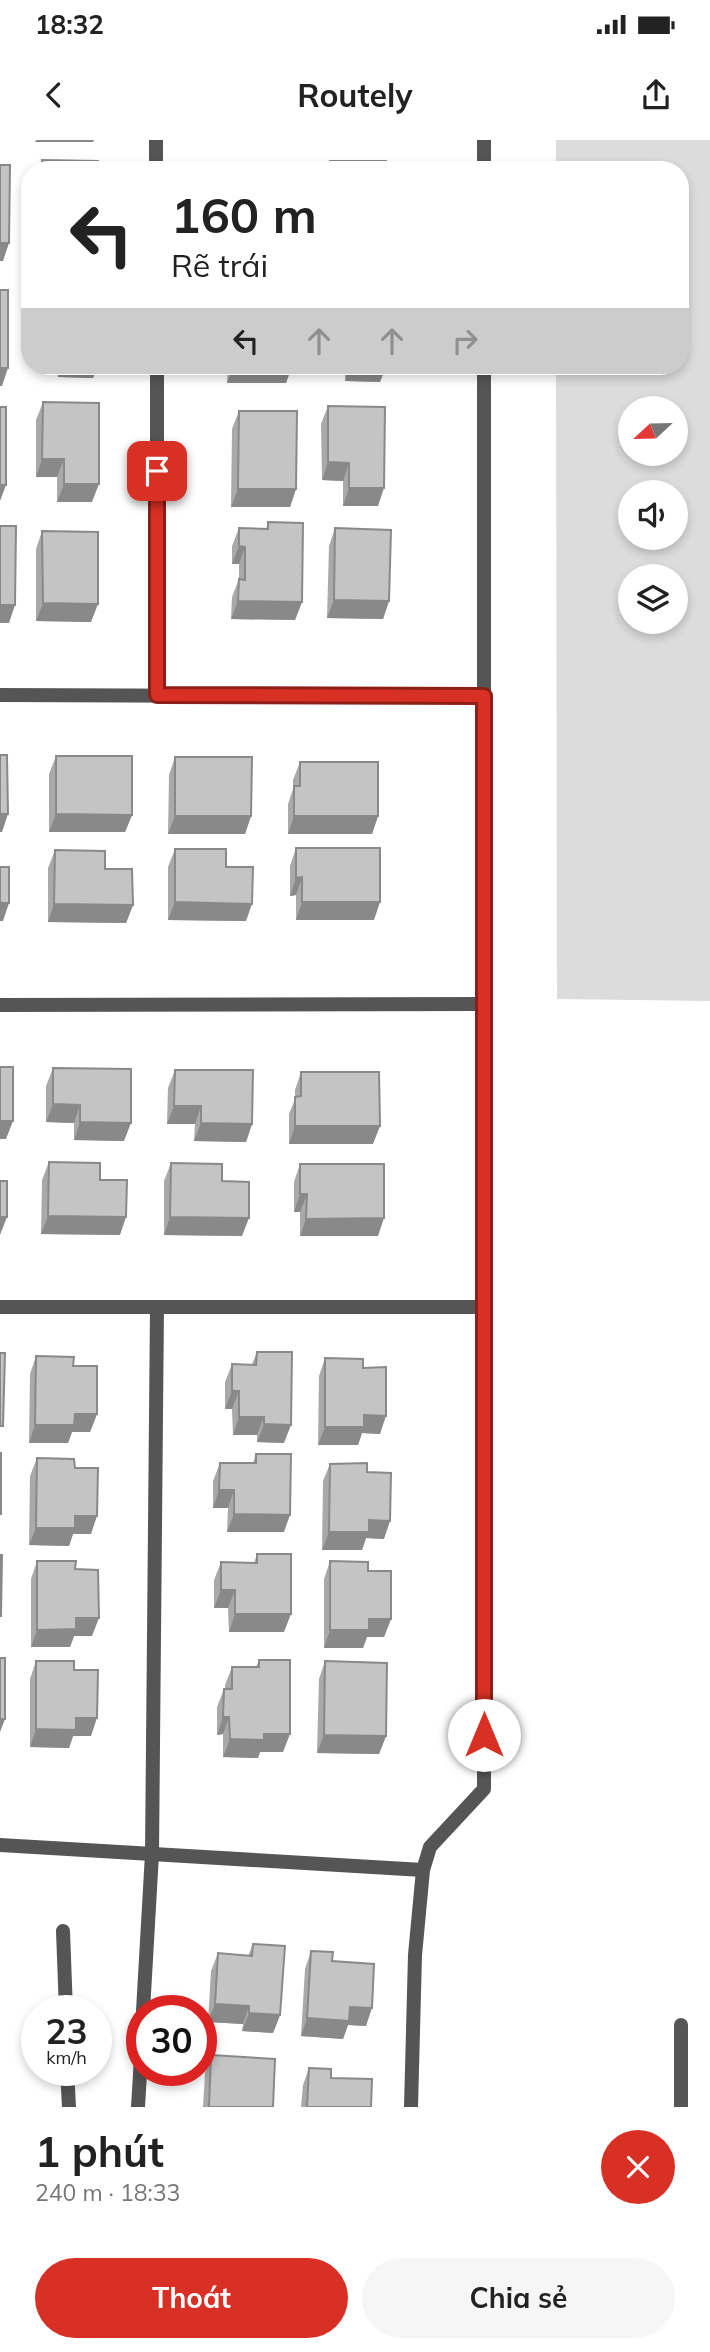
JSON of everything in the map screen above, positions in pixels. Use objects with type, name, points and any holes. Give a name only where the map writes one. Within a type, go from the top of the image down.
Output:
[{"type":"street","points":[[156,140],[156,161]]},
{"type":"street","points":[[484,140],[484,161]]},
{"type":"street","points":[[157,375],[157,695]]},
{"type":"street","points":[[411,2107],[415,1955],[424,1870],[430,1847],[484,1789],[484,375]]},
{"type":"street","points":[[0,695],[484,696]]},
{"type":"street","points":[[0,1005],[485,1004]]},
{"type":"street","points":[[0,1307],[485,1307]]},
{"type":"street","points":[[144,1995],[152,1854],[157,1307]]},
{"type":"street","points":[[0,1845],[424,1870]]},
{"type":"street","points":[[63,1931],[65,1995]]},
{"type":"street","points":[[681,2025],[681,2107]]},
{"type":"street","points":[[68,2086],[69,2107]]},
{"type":"street","points":[[138,2107],[139,2086]]},
{"type":"shaded area","points":[[556,140],[710,140],[710,1001],[557,999],[556,375],[689,375],[689,161],[556,161]]},
{"type":"building","points":[[0,165],[10,165],[9,243],[0,243]]},
{"type":"building","points":[[0,290],[8,290],[8,368],[0,368]]},
{"type":"building","points":[[43,402],[99,403],[99,484],[64,484],[64,459],[42,459]]},
{"type":"building","points":[[328,406],[385,407],[384,488],[349,488],[349,463],[328,462]]},
{"type":"building","points":[[0,407],[6,407],[6,485],[0,485]]},
{"type":"building","points":[[239,411],[297,411],[296,489],[238,489]]},
{"type":"building","points":[[268,522],[303,523],[302,602],[238,601],[239,579],[245,580],[245,547],[239,546],[239,528],[268,529]]},
{"type":"building","points":[[0,526],[16,526],[15,605],[0,605]]},
{"type":"building","points":[[335,528],[391,530],[389,601],[334,600]]},
{"type":"building","points":[[42,531],[98,532],[98,604],[43,603]]},
{"type":"building","points":[[0,755],[7,755],[8,814],[0,814]]},
{"type":"building","points":[[56,756],[132,756],[132,815],[56,814]]},
{"type":"building","points":[[175,757],[252,757],[251,816],[175,816]]},
{"type":"building","points":[[300,762],[378,762],[378,816],[294,816],[294,786],[300,786]]},
{"type":"building","points":[[296,848],[380,848],[380,902],[302,902],[302,877],[296,878]]},
{"type":"building","points":[[175,849],[226,849],[226,867],[253,867],[252,904],[175,902]]},
{"type":"building","points":[[55,850],[105,851],[105,869],[132,869],[133,905],[54,904]]},
{"type":"building","points":[[0,867],[9,867],[9,903],[0,903]]},
{"type":"building","points":[[0,1067],[13,1067],[13,1121],[0,1121]]},
{"type":"building","points":[[53,1068],[131,1069],[131,1123],[80,1122],[80,1105],[53,1104]]},
{"type":"building","points":[[175,1070],[253,1070],[252,1124],[201,1123],[201,1106],[174,1106]]},
{"type":"building","points":[[301,1072],[379,1072],[380,1126],[295,1126],[295,1097],[301,1096]]},
{"type":"building","points":[[49,1162],[100,1163],[100,1180],[127,1180],[126,1217],[48,1216]]},
{"type":"building","points":[[171,1163],[222,1164],[222,1181],[249,1182],[249,1218],[170,1217]]},
{"type":"building","points":[[300,1164],[384,1164],[384,1218],[306,1219],[307,1194],[300,1194]]},
{"type":"building","points":[[0,1181],[7,1181],[7,1217],[0,1217]]},
{"type":"building","points":[[257,1352],[292,1352],[291,1425],[264,1424],[264,1417],[239,1417],[239,1391],[232,1391],[232,1364],[256,1365]]},
{"type":"building","points":[[0,1353],[5,1353],[3,1426],[0,1426]]},
{"type":"building","points":[[36,1356],[74,1357],[73,1366],[97,1366],[97,1414],[75,1414],[74,1425],[35,1425]]},
{"type":"building","points":[[325,1358],[363,1359],[363,1368],[386,1367],[386,1416],[364,1415],[364,1427],[325,1427]]},
{"type":"building","points":[[1,1453],[1,1514],[0,1514]]},
{"type":"building","points":[[256,1454],[291,1454],[290,1515],[234,1514],[234,1490],[219,1490],[220,1463],[256,1463]]},
{"type":"building","points":[[37,1458],[74,1459],[75,1468],[98,1468],[97,1516],[75,1516],[75,1528],[36,1528]]},
{"type":"building","points":[[367,1463],[367,1472],[391,1473],[390,1521],[369,1520],[369,1532],[329,1532],[330,1464]]},
{"type":"building","points":[[257,1554],[291,1554],[291,1614],[235,1614],[235,1590],[221,1590],[221,1562],[257,1563]]},
{"type":"building","points":[[2,1555],[1,1616],[0,1616]]},
{"type":"building","points":[[37,1561],[76,1561],[75,1569],[98,1570],[99,1618],[76,1618],[76,1629],[37,1630]]},
{"type":"building","points":[[330,1561],[368,1562],[368,1571],[391,1571],[391,1619],[369,1619],[369,1630],[330,1630]]},
{"type":"building","points":[[0,1658],[5,1658],[5,1719],[0,1719]]},
{"type":"building","points":[[259,1660],[290,1660],[290,1734],[264,1734],[264,1740],[230,1739],[229,1717],[223,1717],[224,1689],[232,1689],[232,1667],[259,1667]]},
{"type":"building","points":[[36,1661],[74,1661],[74,1670],[98,1670],[97,1718],[76,1718],[76,1730],[36,1729]]},
{"type":"building","points":[[325,1661],[387,1663],[386,1736],[324,1735]]},
{"type":"building","points":[[253,1944],[285,1946],[280,2015],[249,2013],[249,2006],[217,2004],[218,1953],[252,1956]]},
{"type":"building","points":[[311,1951],[333,1952],[332,1961],[374,1964],[372,2008],[350,2007],[349,2021],[307,2018]]},
{"type":"building","points":[[217,2055],[275,2059],[273,2107],[209,2107],[210,2086],[217,2086]]},
{"type":"building","points":[[309,2068],[331,2069],[331,2078],[372,2079],[371,2107],[307,2107]]},
{"type":"route","points":[[157,471],[157,695],[484,696],[484,1735]]}]
